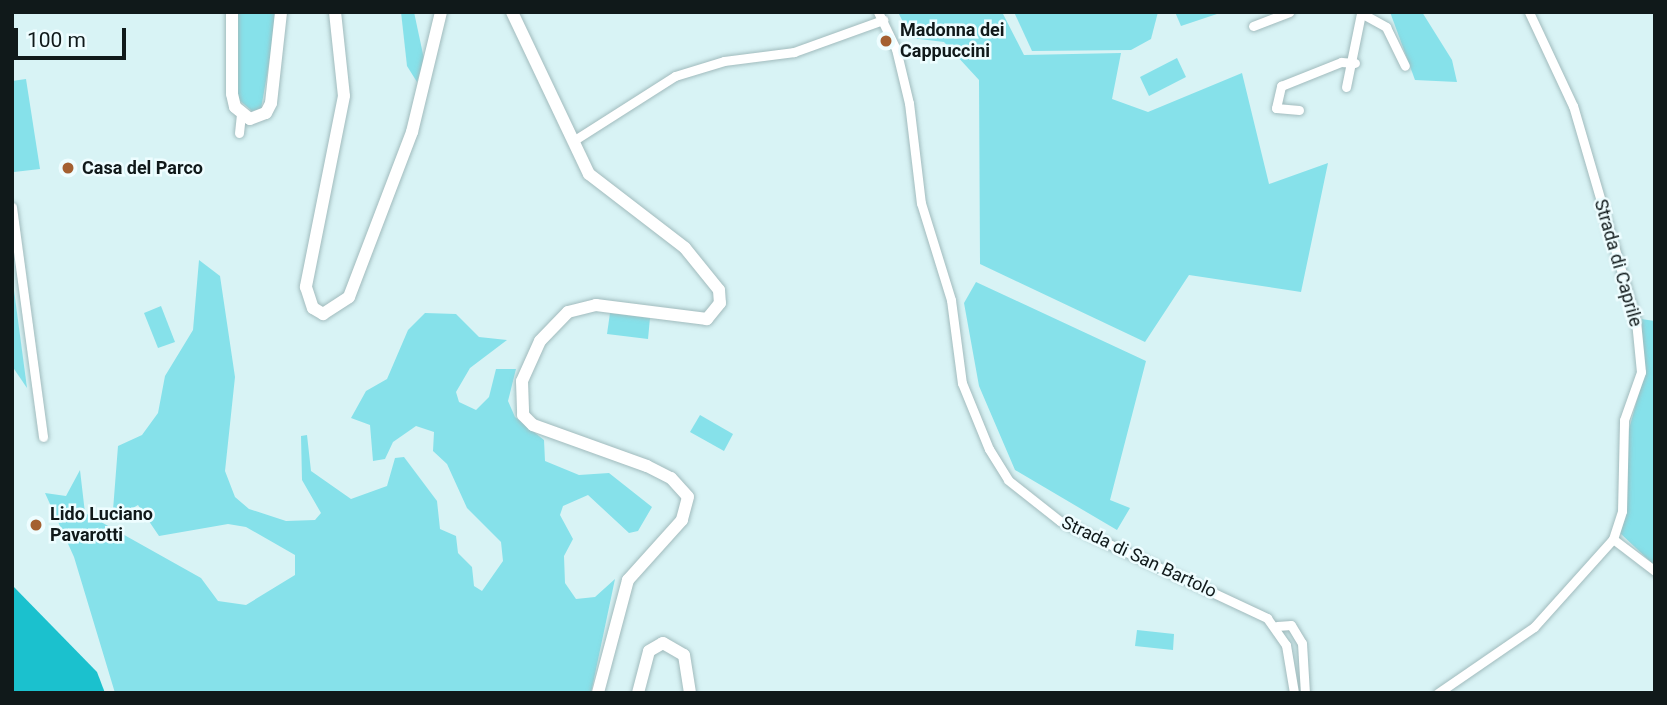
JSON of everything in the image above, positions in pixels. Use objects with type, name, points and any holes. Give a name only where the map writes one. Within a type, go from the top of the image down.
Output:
[{"type":"street","points":[[232,12],[232,94],[241,115],[239,133]]},
{"type":"street","points":[[241,115],[258,118],[271,103],[281,12]]},
{"type":"street","points":[[335,12],[344,96],[306,287],[313,308],[323,314],[349,297],[412,132],[441,12]]},
{"type":"street","points":[[512,12],[589,174],[685,248],[719,290],[720,303],[706,319],[582,306],[540,341],[522,380],[523,415],[533,425],[647,466],[671,478],[688,497],[682,520],[628,580],[598,693]]},
{"type":"street","points":[[1254,26],[1289,12]]},
{"type":"street","name":"Strada di Caprile","points":[[1438,693],[1534,627],[1613,539],[1622,511],[1624,420],[1641,349],[1573,106],[1529,12]]},
{"type":"street","points":[[1346,87],[1355,63],[1359,18],[1367,13],[1392,34],[1405,66]]},
{"type":"street","points":[[573,141],[675,76],[731,59],[783,55],[880,16]]},
{"type":"street","name":"Strada di San Bartolo","points":[[880,16],[909,103],[921,203],[951,300],[962,383],[973,422],[1008,480],[1059,521],[1277,626],[1291,625],[1301,643],[1305,693]]},
{"type":"street","points":[[1299,110],[1276,108],[1281,86],[1341,62],[1355,63]]},
{"type":"street","points":[[12,207],[43,437]]},
{"type":"street","points":[[1613,539],[1655,571]]},
{"type":"street","points":[[1277,626],[1293,693]]},
{"type":"street","points":[[638,693],[649,651],[663,643],[684,655],[690,693]]},
{"type":"shaded area","points":[[237,12],[278,12],[261,109],[252,111],[238,99]]},
{"type":"shaded area","points":[[401,12],[414,12],[424,59],[417,82],[407,66]]},
{"type":"shaded area","points":[[898,12],[1002,12],[1024,55],[1121,53],[1112,99],[1148,112],[1242,73],[1269,184],[1328,163],[1301,292],[1189,275],[1145,342],[980,264],[979,80],[944,42],[911,38]]},
{"type":"shaded area","points":[[1014,12],[1158,12],[1151,39],[1131,50],[1032,51]]},
{"type":"shaded area","points":[[1175,12],[1223,12],[1181,26]]},
{"type":"shaded area","points":[[1390,12],[1422,12],[1452,60],[1457,82],[1415,80]]},
{"type":"shaded area","points":[[1177,58],[1186,77],[1149,96],[1140,77]]},
{"type":"shaded area","points":[[26,79],[40,169],[14,172],[12,81]]},
{"type":"shaded area","points":[[199,260],[220,276],[235,377],[225,471],[235,497],[249,509],[286,521],[315,520],[321,513],[302,480],[301,436],[307,435],[311,471],[351,499],[387,486],[395,458],[404,457],[437,501],[440,529],[456,536],[458,553],[472,567],[474,586],[482,591],[503,561],[501,542],[467,508],[447,464],[433,451],[434,432],[416,426],[393,442],[385,459],[373,461],[370,425],[351,418],[366,391],[387,379],[408,330],[425,313],[456,314],[479,337],[507,340],[470,368],[456,392],[459,402],[476,410],[489,397],[496,369],[516,369],[508,401],[515,417],[544,440],[545,461],[579,475],[609,473],[652,507],[638,531],[629,533],[588,495],[563,506],[560,515],[573,539],[564,556],[565,583],[576,599],[595,597],[615,579],[591,693],[115,693],[74,557],[45,493],[66,496],[80,470],[85,513],[201,578],[218,601],[246,605],[295,575],[295,555],[246,527],[228,524],[159,536],[138,505],[121,515],[113,510],[118,446],[142,435],[158,413],[165,376],[193,330]]},
{"type":"shaded area","points":[[12,275],[27,388],[12,366]]},
{"type":"shaded area","points":[[976,282],[1146,361],[1110,500],[1130,508],[1117,530],[1015,470],[979,386],[964,303]]},
{"type":"shaded area","points":[[161,306],[175,342],[158,348],[144,313]]},
{"type":"shaded area","points":[[610,313],[650,318],[648,339],[607,334]]},
{"type":"shaded area","points":[[1641,319],[1655,321],[1655,566],[1620,533],[1627,503],[1626,440],[1645,371]]},
{"type":"shaded area","points":[[700,415],[733,434],[724,451],[690,432]]},
{"type":"shaded area","points":[[12,585],[97,672],[105,693],[12,693]]},
{"type":"shaded area","points":[[1137,630],[1174,634],[1173,650],[1135,646]]},
{"type":"place","name":"Madonna dei Cappuccini","points":[[886,41]]},
{"type":"place","name":"Casa del Parco","points":[[68,168]]},
{"type":"place","name":"Lido Luciano Pavarotti","points":[[36,525]]}]
